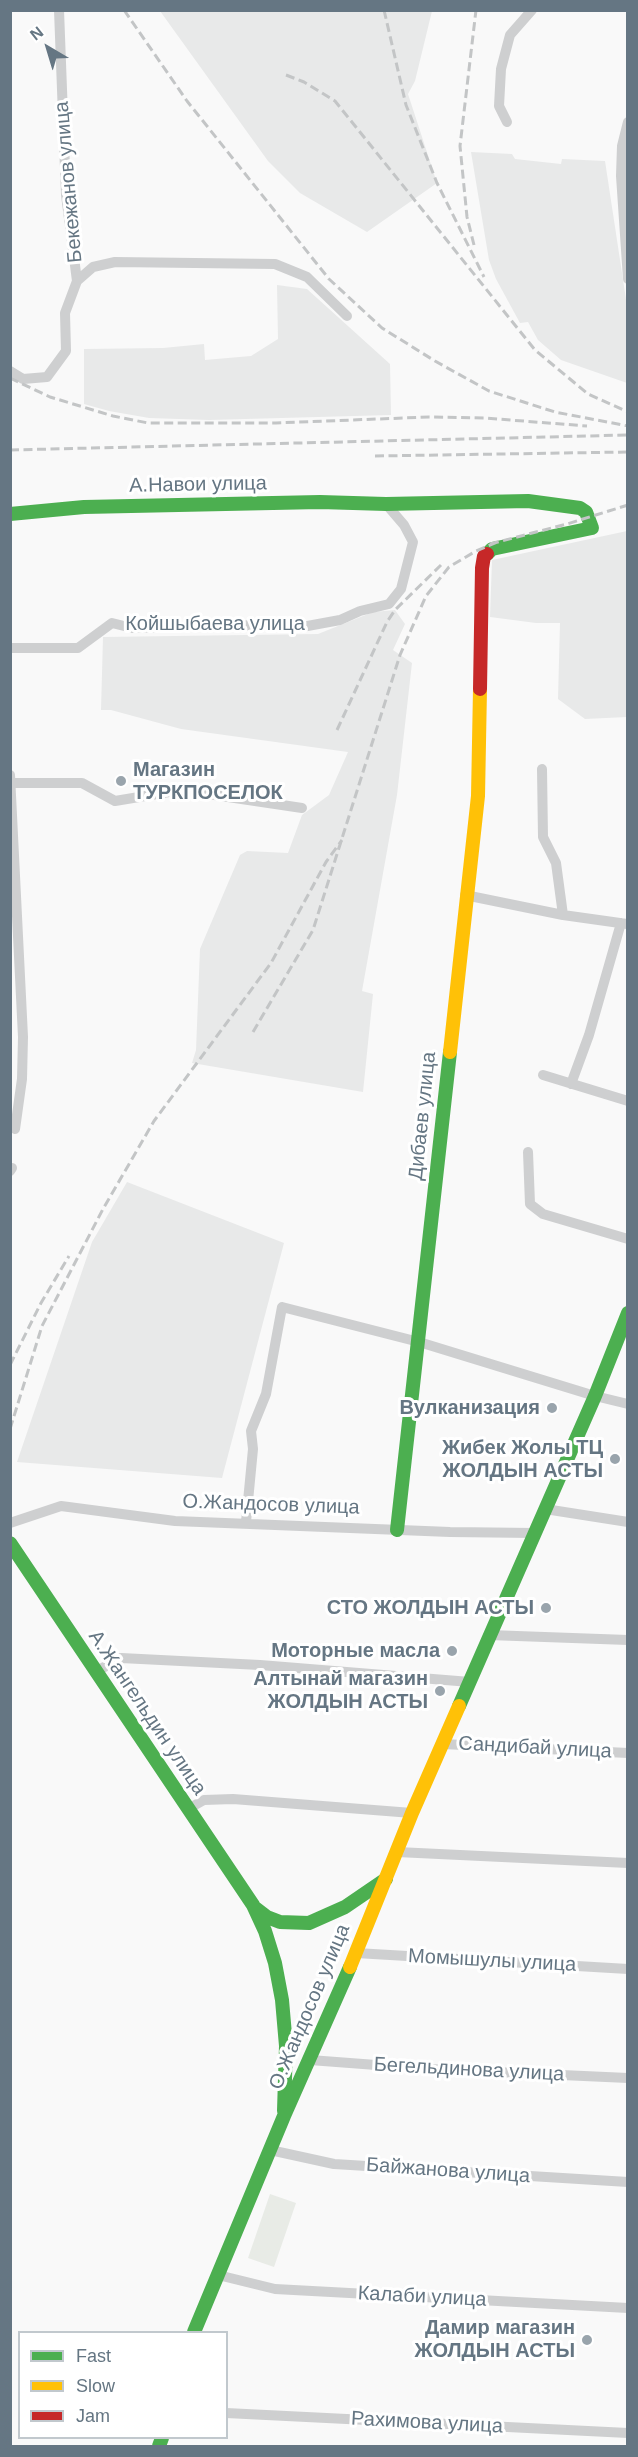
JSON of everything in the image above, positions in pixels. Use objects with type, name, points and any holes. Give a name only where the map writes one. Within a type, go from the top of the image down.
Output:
[{"type":"street","name":"Бекежанов улица","points":[[10,371],[22,379],[47,376],[66,351],[65,313],[77,281],[66,195],[59,10]]},
{"type":"street","points":[[507,122],[499,106],[501,69],[510,35],[532,10]]},
{"type":"street","points":[[627,122],[622,146],[627,279]]},
{"type":"street","name":"Бекежанов улица","points":[[77,281],[93,267],[115,262],[275,264],[307,277],[347,316]]},
{"type":"street","name":"А.Навои улица","points":[[10,514],[84,507],[320,502],[386,504],[450,501],[528,501],[568,505],[586,512],[592,528],[492,549],[484,556],[482,574]]},
{"type":"street","name":"Койшыбаева улица","points":[[10,648],[78,648],[112,623],[132,628],[235,625],[302,627],[340,620],[360,611],[389,604],[400,589],[413,542],[404,525],[386,504]]},
{"type":"street","name":"Дибаев улица","points":[[397,1530],[419,1342],[465,894],[478,796],[482,574]]},
{"type":"street","points":[[542,769],[543,837],[556,863],[563,915]]},
{"type":"street","points":[[10,775],[23,1037],[22,1079],[15,1129]]},
{"type":"street","points":[[11,783],[82,783],[115,801],[181,790],[302,808]]},
{"type":"street","points":[[465,894],[563,915],[624,923],[571,1084]]},
{"type":"street","points":[[543,1075],[627,1101]]},
{"type":"street","points":[[528,1152],[530,1204],[543,1214],[627,1239]]},
{"type":"street","points":[[246,1522],[253,1449],[251,1431],[266,1394],[282,1307],[419,1342],[627,1404]]},
{"type":"street","name":"О.Жандосов улица","points":[[194,2331],[284,2116],[356,1953],[412,1813],[595,1396],[627,1313]]},
{"type":"street","name":"О.Жандосов улица","points":[[10,1523],[61,1506],[176,1521],[534,1533]]},
{"type":"street","points":[[545,1509],[627,1522]]},
{"type":"street","name":"А.Жангельдин улица","points":[[10,1543],[253,1905]]},
{"type":"street","points":[[489,1635],[627,1640]]},
{"type":"street","points":[[95,1672],[121,1658],[260,1665],[470,1682]]},
{"type":"street","name":"Сандибай улица","points":[[443,1744],[627,1753]]},
{"type":"street","points":[[188,1809],[204,1800],[233,1799],[412,1813]]},
{"type":"street","points":[[397,1852],[627,1863]]},
{"type":"street","points":[[253,1905],[267,1917],[280,1922],[309,1923],[345,1907],[386,1879]]},
{"type":"street","points":[[253,1905],[266,1931],[282,2000],[286,2046],[284,2116]]},
{"type":"street","name":"Момышулы улица","points":[[356,1953],[627,1969]]},
{"type":"street","name":"Бегельдинова улица","points":[[310,2060],[429,2069],[627,2078]]},
{"type":"street","name":"Байжанова улица","points":[[270,2150],[333,2164],[627,2182]]},
{"type":"street","name":"Калаби улица","points":[[218,2275],[275,2289],[627,2308]]},
{"type":"street","name":"Рахимова улица","points":[[228,2413],[627,2433]]},
{"type":"shaded area","points":[[160,11],[432,11],[415,81],[408,94],[437,183],[367,232],[300,193],[268,161]]},
{"type":"shaded area","points":[[471,152],[512,154],[515,159],[561,164],[562,159],[605,161],[627,306],[627,383],[561,360],[538,340],[528,322],[520,323],[496,279],[489,260]]},
{"type":"shaded area","points":[[277,285],[307,289],[390,364],[391,415],[209,420],[149,418],[84,404],[84,349],[163,348],[204,344],[205,360],[251,356],[278,339]]},
{"type":"shaded area","points":[[627,531],[627,717],[585,719],[558,699],[560,623],[536,623],[490,617],[492,560]]},
{"type":"shaded area","points":[[395,610],[405,624],[393,650],[412,663],[397,795],[362,991],[373,994],[363,1092],[192,1063],[196,1050],[200,949],[240,855],[247,851],[288,853],[302,815],[329,795],[348,752],[181,729],[111,710],[101,710],[103,637],[318,634],[373,612]]},
{"type":"shaded area","points":[[127,1182],[284,1243],[222,1478],[17,1462],[92,1242]]},
{"type":"shaded area","points":[[270,2194],[296,2203],[274,2267],[248,2258]]},
{"type":"railway","points":[[124,10],[187,101],[329,279],[382,328],[489,391],[555,412],[628,426]]},
{"type":"railway","points":[[384,10],[406,105],[437,183],[484,277]]},
{"type":"railway","points":[[474,245],[467,217],[460,146],[476,10]]},
{"type":"railway","points":[[286,75],[304,82],[335,101],[535,350],[588,394],[628,412]]},
{"type":"railway","points":[[10,378],[50,397],[113,416],[148,423],[276,423],[429,417],[484,418],[587,426]]},
{"type":"railway","points":[[10,450],[628,435]]},
{"type":"railway","points":[[375,456],[628,452]]},
{"type":"railway","points":[[490,544],[628,505]]},
{"type":"railway","points":[[253,1032],[313,930],[400,655],[426,596],[449,567],[497,542]]},
{"type":"railway","points":[[337,730],[387,622],[395,610],[441,565]]},
{"type":"railway","points":[[10,1429],[42,1326],[103,1209],[154,1121],[271,963],[326,862],[342,840]]},
{"type":"railway","points":[[10,1365],[41,1303],[69,1256]]},
{"type":"traffic: fast","points":[[10,514],[84,507],[320,502],[386,504],[528,501],[580,508],[586,512],[592,528],[492,549],[487,554]]},
{"type":"traffic: fast","points":[[397,1530],[450,1052]]},
{"type":"traffic: fast","points":[[459,1706],[595,1396],[628,1313]]},
{"type":"traffic: fast","points":[[10,1543],[253,1905],[265,1931],[275,1963],[282,2000],[286,2046],[284,2111]]},
{"type":"traffic: fast","points":[[254,1907],[267,1917],[280,1922],[309,1923],[345,1907],[386,1879]]},
{"type":"traffic: fast","points":[[194,2331],[284,2116],[350,1967]]},
{"type":"traffic: fast","points":[[159,2446],[162,2439]]},
{"type":"traffic: slow","points":[[450,1052],[478,796],[480,689]]},
{"type":"traffic: slow","points":[[350,1967],[412,1813],[459,1706]]},
{"type":"traffic: jam","points":[[480,689],[482,568],[484,556],[487,554]]},
{"type":"place","name":"Магазин ТУРКПОСЕЛОК","points":[[121,781]]},
{"type":"place","name":"Вулканизация","points":[[552,1408]]},
{"type":"place","name":"Жибек Жолы ТЦ ЖОЛДЫН АСТЫ","points":[[615,1459]]},
{"type":"place","name":"СТО ЖОЛДЫН АСТЫ","points":[[546,1608]]},
{"type":"place","name":"Моторные масла","points":[[452,1651]]},
{"type":"place","name":"Алтынай магазин ЖОЛДЫН АСТЫ","points":[[440,1691]]},
{"type":"place","name":"Дамир магазин ЖОЛДЫН АСТЫ","points":[[587,2340]]}]
